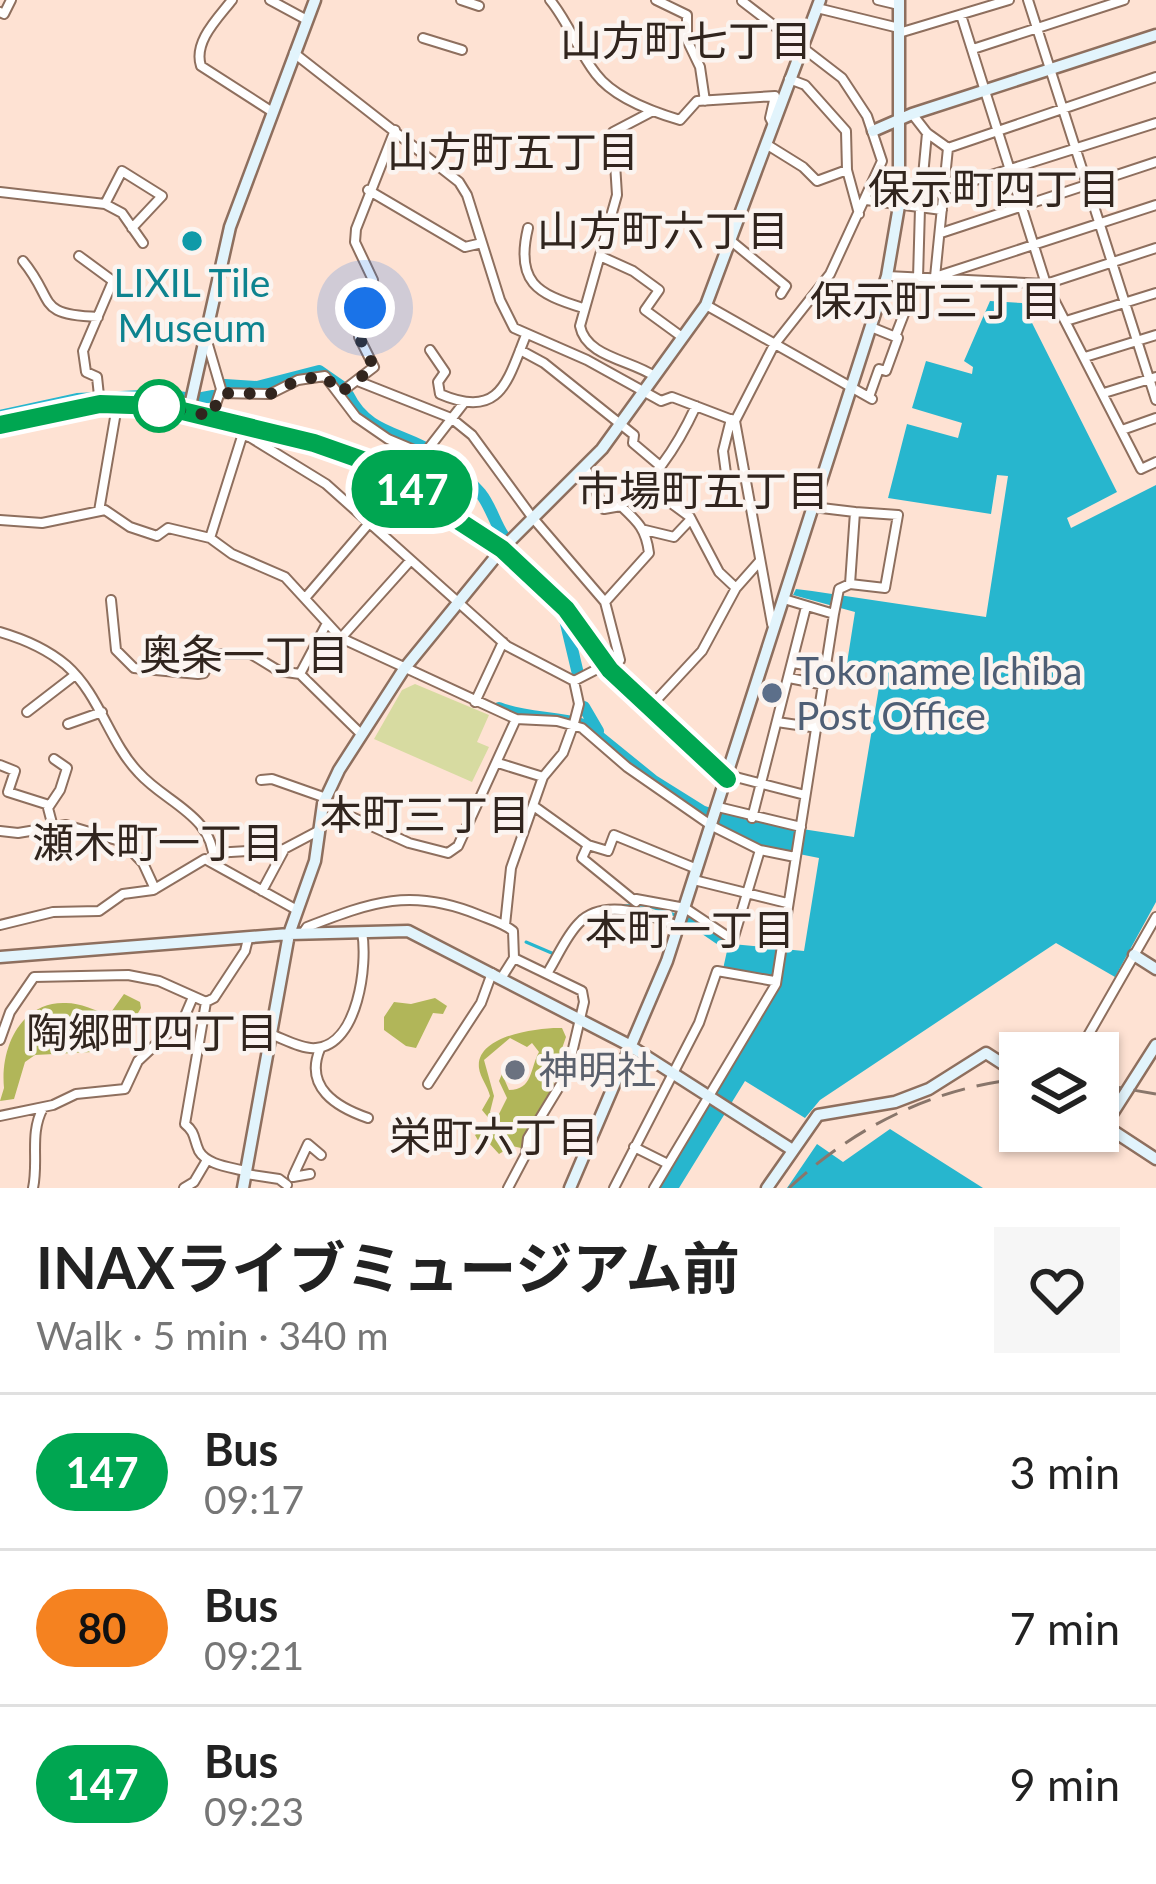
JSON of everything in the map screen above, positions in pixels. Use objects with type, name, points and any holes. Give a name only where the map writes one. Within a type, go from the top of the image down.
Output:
[{"type":"main road","points":[[0,425],[100,398],[189,410],[340,450],[401,482],[502,549],[566,609],[607,667],[727,777]]},
{"type":"street","points":[[0,12],[4,14],[11,0]]},
{"type":"street","points":[[232,0],[200,45],[198,56],[202,66],[271,111]]},
{"type":"street","points":[[270,0],[307,20]]},
{"type":"street","points":[[189,410],[230,226],[315,0]]},
{"type":"street","points":[[461,0],[478,6]]},
{"type":"street","points":[[550,0],[568,22],[596,75],[652,112],[680,120],[692,103],[775,96],[773,124]]},
{"type":"street","points":[[656,0],[687,15],[687,40],[700,67],[705,101]]},
{"type":"street","points":[[727,481],[723,451],[733,420],[773,345],[830,274],[882,160],[873,131],[842,78],[742,0]]},
{"type":"street","points":[[570,1188],[632,1049],[682,917],[887,276],[899,206],[906,116],[899,2],[878,0]]},
{"type":"street","points":[[1028,0],[1156,400]]},
{"type":"street","points":[[973,49],[1124,0]]},
{"type":"street","points":[[243,1188],[268,1034],[296,934],[297,910],[315,861],[325,801],[360,733],[404,669],[502,549],[585,467],[706,305],[819,4],[899,30],[1003,1]]},
{"type":"street","points":[[962,15],[1046,284],[1141,469],[1156,463]]},
{"type":"street","points":[[873,131],[1156,34]]},
{"type":"street","points":[[423,38],[462,50]]},
{"type":"street","points":[[292,52],[459,182],[514,328],[587,360],[661,401],[672,397],[733,420]]},
{"type":"street","points":[[948,148],[1156,77]]},
{"type":"street","points":[[789,79],[805,85],[846,131],[847,170],[860,215]]},
{"type":"street","points":[[652,112],[613,132],[617,195],[584,308],[583,338],[592,348],[654,376]]},
{"type":"street","points":[[906,116],[948,148]]},
{"type":"street","points":[[944,190],[1156,123]]},
{"type":"street","points":[[340,393],[374,367],[359,337],[373,280],[355,242],[368,190],[395,129]]},
{"type":"street","points":[[895,337],[918,278],[927,133]]},
{"type":"street","points":[[766,144],[803,167],[817,182],[847,170]]},
{"type":"street","points":[[935,278],[948,148]]},
{"type":"street","points":[[940,233],[1156,162]]},
{"type":"street","points":[[106,204],[122,171],[162,196],[132,227]]},
{"type":"street","points":[[368,190],[465,247],[482,243]]},
{"type":"street","points":[[0,192],[106,204],[122,213],[143,243]]},
{"type":"street","points":[[866,200],[942,210]]},
{"type":"street","points":[[935,278],[1156,205]]},
{"type":"street","points":[[528,228],[524,248],[529,279],[544,296],[584,308]]},
{"type":"street","points":[[730,240],[786,286],[781,294]]},
{"type":"street","points":[[887,276],[1046,284],[1156,248]]},
{"type":"street","points":[[79,256],[113,281],[83,351],[86,372],[97,377],[100,398]]},
{"type":"street","points":[[600,256],[659,290],[645,310],[682,337]]},
{"type":"street","points":[[23,261],[51,308],[64,316],[98,317]]},
{"type":"street","points":[[1066,321],[1156,293]]},
{"type":"street","points":[[706,305],[870,398],[879,369],[886,370],[898,338],[871,327]]},
{"type":"street","points":[[430,350],[446,372],[438,382],[440,394],[463,404],[483,403],[498,395],[526,335]]},
{"type":"street","points":[[1085,357],[1156,335]]},
{"type":"street","points":[[205,336],[218,371],[220,393],[212,416]]},
{"type":"street","points":[[587,360],[592,348]]},
{"type":"street","points":[[520,350],[544,362],[634,435],[633,443],[659,465]]},
{"type":"street","points":[[220,393],[270,394],[298,380],[325,376],[356,417],[388,439],[427,450],[438,460]]},
{"type":"street","points":[[1104,393],[1152,378]]},
{"type":"street","points":[[359,382],[451,418],[475,438],[532,517],[604,602],[620,660],[574,681]]},
{"type":"street","points":[[99,511],[118,404]]},
{"type":"street","points":[[305,597],[463,404]]},
{"type":"street","points":[[585,467],[604,509],[621,506],[683,434],[696,406]]},
{"type":"street","points":[[1122,430],[1156,418]]},
{"type":"street","points":[[733,420],[773,632]]},
{"type":"street","points":[[210,538],[245,426]]},
{"type":"street","points":[[245,426],[248,436],[326,484],[502,642],[574,681],[579,704],[574,722],[563,753],[543,777],[511,868],[505,925]]},
{"type":"street","points":[[644,484],[691,519],[719,572],[736,588]]},
{"type":"street","points":[[621,506],[645,530],[674,537],[691,519]]},
{"type":"street","points":[[654,1188],[776,984],[839,589],[850,584],[885,588],[898,515],[813,507]]},
{"type":"street","points":[[0,520],[42,523],[99,511],[157,536],[168,528],[210,538],[232,554],[285,577],[341,638],[516,719],[574,722],[627,767],[715,816],[760,850],[795,857]]},
{"type":"street","points":[[850,584],[855,512]]},
{"type":"street","points":[[604,602],[649,553],[645,530]]},
{"type":"street","points":[[341,638],[410,561]]},
{"type":"street","points":[[649,707],[702,651],[736,588],[760,561]]},
{"type":"street","points":[[784,598],[834,614]]},
{"type":"street","points":[[111,600],[116,650],[134,668],[199,674],[214,654],[245,654],[300,674],[360,733]]},
{"type":"street","points":[[752,818],[806,607]]},
{"type":"street","points":[[300,674],[327,623]]},
{"type":"street","points":[[0,632],[32,644],[75,675],[102,712],[129,763],[199,821],[211,837],[214,857],[297,910]]},
{"type":"street","points":[[476,699],[502,642]]},
{"type":"street","points":[[793,664],[828,669]]},
{"type":"street","points":[[27,712],[75,675]]},
{"type":"street","points":[[789,678],[825,686]]},
{"type":"street","points":[[68,724],[102,712]]},
{"type":"street","points":[[260,780],[272,778],[409,843],[448,853],[458,846],[516,719]]},
{"type":"street","points":[[777,722],[818,728]]},
{"type":"street","points":[[53,827],[49,805],[61,790],[67,768],[54,759]]},
{"type":"street","points":[[497,763],[543,777]]},
{"type":"street","points":[[0,765],[14,771],[8,792],[49,805]]},
{"type":"street","points":[[727,777],[806,795]]},
{"type":"street","points":[[535,807],[588,845],[608,851],[614,835],[695,875],[787,903]]},
{"type":"street","points":[[715,816],[800,826]]},
{"type":"street","points":[[0,831],[18,833],[66,825],[123,842],[142,863],[155,889]]},
{"type":"street","points":[[0,926],[53,912],[95,912],[123,894],[155,889],[205,859],[284,849],[320,830]]},
{"type":"street","points":[[588,845],[582,858],[636,905],[682,917],[733,940],[760,850]]},
{"type":"street","points":[[262,891],[284,849]]},
{"type":"street","points":[[296,934],[356,908],[416,897],[505,925],[515,937],[514,958],[497,975],[428,1084]]},
{"type":"street","points":[[548,972],[577,925],[588,916],[636,905],[682,917]]},
{"type":"street","points":[[1090,1032],[1156,917]]},
{"type":"street","points":[[0,958],[296,934],[408,931],[674,1071],[791,1149]]},
{"type":"street","points":[[362,932],[365,947],[358,1003],[330,1043],[320,1049],[315,1070],[325,1096],[368,1118]]},
{"type":"street","points":[[0,1040],[30,979],[128,975],[159,981],[206,1001],[214,998],[248,939]]},
{"type":"street","points":[[39,955],[41,976]]},
{"type":"street","points":[[1134,955],[1156,969]]},
{"type":"street","points":[[508,1188],[526,1154],[528,1138],[564,1082],[584,1002],[582,992],[514,958]]},
{"type":"street","points":[[614,1188],[699,1023],[717,971],[774,981]]},
{"type":"street","points":[[0,1116],[44,1108],[76,1094],[125,1089],[138,1061],[184,1018],[193,997]]},
{"type":"street","points":[[206,1001],[185,1124],[193,1130],[199,1150],[207,1160],[286,1186],[308,1144],[321,1155]]},
{"type":"street","points":[[0,1002],[14,1004]]},
{"type":"street","points":[[268,1034],[320,1049]]},
{"type":"street","points":[[1119,1098],[1156,1045]]},
{"type":"street","points":[[767,1188],[818,1115],[895,1102],[929,1089],[986,1053],[999,1061]]},
{"type":"street","points":[[33,1188],[35,1124],[44,1108]]},
{"type":"street","points":[[1119,1134],[1156,1159]]},
{"type":"street","points":[[634,1147],[668,1164]]},
{"type":"street","points":[[184,1188],[194,1182],[207,1160]]},
{"type":"street","points":[[295,1174],[310,1174]]},
{"type":"green space","points":[[415,684],[489,715],[477,742],[489,747],[472,782],[374,739],[402,690]]},
{"type":"green space","points":[[124,994],[140,1002],[135,1018],[120,1018],[92,1052],[35,1055],[25,1062],[14,1099],[0,1101],[10,1043],[25,1019],[48,1005],[63,1003],[109,1015]]},
{"type":"green space","points":[[435,998],[447,1006],[443,1014],[433,1013],[416,1048],[384,1030],[384,1017],[394,1002],[411,1004]]},
{"type":"green space","points":[[562,1028],[566,1037],[552,1077],[556,1090],[521,1148],[512,1146],[499,1154],[488,1142],[480,1144],[475,1135],[491,1121],[482,1110],[490,1096],[480,1071],[487,1048],[511,1035]],"holes":[[[510,1038],[527,1047],[532,1043],[539,1052],[530,1077],[523,1086],[509,1090],[502,1074],[499,1081],[507,1098],[497,1118],[490,1112],[494,1096],[484,1060]]]},
{"type":"water","points":[[990,301],[1022,303],[1117,492],[1067,518],[1071,528],[1156,485],[1156,902],[1115,977],[1056,943],[820,1100],[805,1118],[745,1081],[679,1188],[658,1188],[781,979],[723,969],[727,951],[686,923],[689,914],[732,944],[804,951],[819,858],[764,847],[707,819],[628,766],[579,723],[588,720],[657,776],[705,806],[750,821],[854,837],[882,669],[847,663],[855,612],[793,595],[796,589],[986,617],[1008,476],[997,475],[991,514],[888,498],[907,424],[958,438],[962,423],[912,408],[926,361],[972,374],[973,367],[964,361]]},
{"type":"water","points":[[890,1129],[983,1188],[787,1188],[817,1144],[843,1162]]},
{"type":"waterway","points":[[223,389],[225,385],[257,387],[319,371],[342,387]]},
{"type":"waterway","points":[[348,395],[377,426],[426,448],[466,479],[484,498],[503,535]]},
{"type":"waterway","points":[[197,399],[213,396]]},
{"type":"waterway","points":[[0,416],[77,399],[185,398]]},
{"type":"waterway","points":[[564,615],[578,674]]},
{"type":"waterway","points":[[584,707],[598,731]]},
{"type":"waterway","points":[[499,708],[584,725]]},
{"type":"waterway","points":[[620,906],[646,905],[687,919]]},
{"type":"waterway","points":[[565,935],[580,916],[592,910]]},
{"type":"waterway","points":[[526,942],[554,954],[557,948]]},
{"type":"railway","points":[[789,1188],[840,1147],[896,1114],[956,1091],[999,1082]]},
{"type":"railway","points":[[1119,1088],[1156,1094]]},
{"type":"bus line","name":"147","points":[[0,425],[100,404],[162,406],[340,450],[368,462],[502,549],[566,609],[610,670],[727,779]]},
{"type":"place","name":"LIXIL Tile Museum","points":[[192,241]]},
{"type":"place","name":"Tokoname Ichiba Post Office","points":[[772,693]]},
{"type":"place","name":"神明社","points":[[515,1070]]},
{"type":"district","name":"山方町七丁目","points":[[686,41]]},
{"type":"district","name":"山方町五丁目","points":[[513,152]]},
{"type":"district","name":"保示町四丁目","points":[[994,189]]},
{"type":"district","name":"山方町六丁目","points":[[663,231]]},
{"type":"district","name":"保示町三丁目","points":[[936,301]]},
{"type":"district","name":"市場町五丁目","points":[[703,491]]},
{"type":"district","name":"奥条一丁目","points":[[244,655]]},
{"type":"district","name":"本町三丁目","points":[[425,815]]},
{"type":"district","name":"瀬木町一丁目","points":[[158,843]]},
{"type":"district","name":"本町一丁目","points":[[690,930]]},
{"type":"district","name":"陶郷町四丁目","points":[[152,1033]]},
{"type":"district","name":"栄町六丁目","points":[[494,1137]]},
{"type":"route","points":[[159,406],[212,416],[220,393],[270,394],[298,380],[325,376],[340,393],[374,367],[359,337],[365,308]]}]
